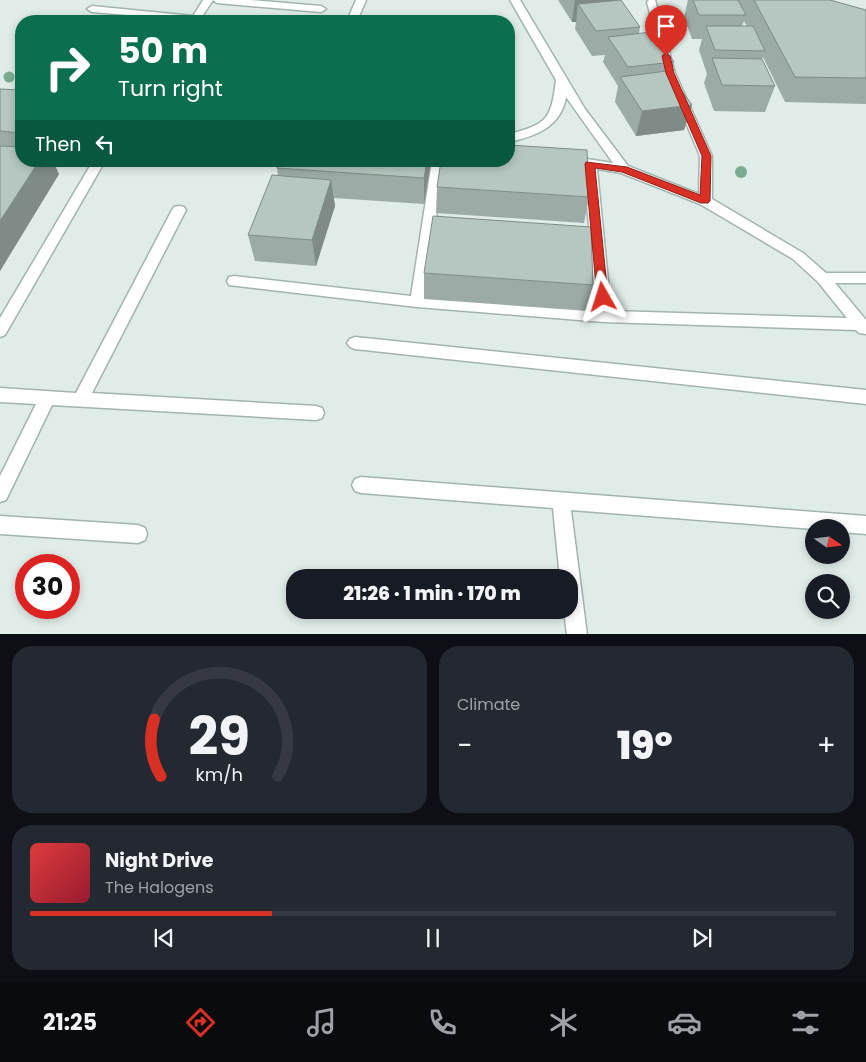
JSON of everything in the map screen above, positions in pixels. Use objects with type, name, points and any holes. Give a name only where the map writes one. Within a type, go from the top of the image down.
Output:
[{"type":"street","points":[[198,15],[208,0]]},
{"type":"street","points":[[217,0],[321,8]]},
{"type":"street","points":[[355,15],[361,0]]},
{"type":"street","points":[[515,0],[561,80],[598,139],[624,170]]},
{"type":"street","points":[[652,2],[670,73],[706,156],[705,201]]},
{"type":"street","points":[[92,9],[148,15]]},
{"type":"street","points":[[515,136],[538,130],[550,122],[558,109],[562,95],[561,80]]},
{"type":"street","points":[[556,158],[624,170],[705,201],[798,256],[823,278],[864,328]]},
{"type":"street","points":[[590,164],[604,316]]},
{"type":"street","points":[[0,331],[96,167]]},
{"type":"street","points":[[417,302],[437,167]]},
{"type":"street","points":[[80,400],[178,210]]},
{"type":"street","points":[[823,278],[866,278]]},
{"type":"street","points":[[234,281],[417,302],[604,316],[864,328]]},
{"type":"street","points":[[355,343],[866,397]]},
{"type":"street","points":[[0,396],[316,413]]},
{"type":"street","points":[[0,494],[47,398]]},
{"type":"street","points":[[361,485],[866,526]]},
{"type":"street","points":[[561,501],[577,634]]},
{"type":"street","points":[[0,525],[138,534]]},
{"type":"building","points":[[621,0],[640,27],[596,31],[578,4]]},
{"type":"building","points":[[693,0],[738,0],[746,15],[699,15]]},
{"type":"building","points":[[754,0],[830,0],[866,10],[866,78],[795,77]]},
{"type":"building","points":[[706,26],[753,26],[765,51],[715,50]]},
{"type":"building","points":[[652,32],[674,62],[628,67],[608,37]]},
{"type":"building","points":[[712,58],[762,59],[775,86],[722,85]]},
{"type":"building","points":[[667,71],[692,105],[642,111],[620,77]]},
{"type":"building","points":[[0,89],[15,90],[15,132],[0,131]]},
{"type":"building","points":[[515,145],[587,150],[589,197],[437,187],[440,167],[515,167]]},
{"type":"building","points":[[0,146],[15,147],[15,167],[35,167],[0,221]]},
{"type":"building","points":[[277,167],[426,167],[424,178]]},
{"type":"building","points":[[272,175],[331,180],[312,240],[248,235]]},
{"type":"building","points":[[433,216],[591,227],[593,285],[424,273]]},
{"type":"route","points":[[603,297],[590,164],[624,170],[705,201],[706,156],[670,73],[666,56]]}]
